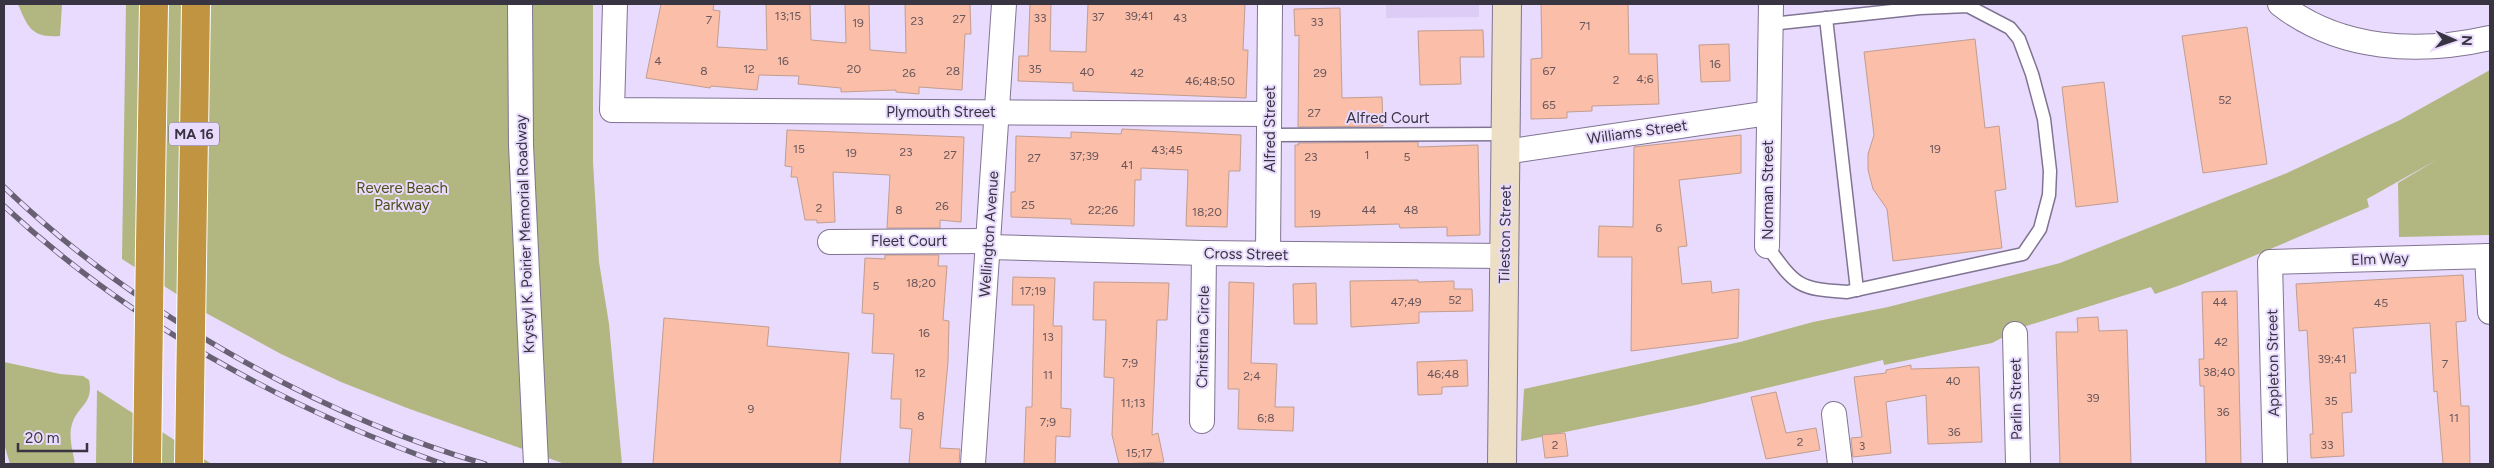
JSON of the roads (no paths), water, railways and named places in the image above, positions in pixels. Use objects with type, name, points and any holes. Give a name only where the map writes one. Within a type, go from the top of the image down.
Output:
[{"type":"highway","name":"MA 16","points":[[147,464],[154,4]]},
{"type":"highway","name":"MA 16","points":[[189,464],[196,4]]},
{"type":"main road","name":"Tileston Street","points":[[1502,463],[1507,4]]},
{"type":"street","name":"Krystyl K. Poirier Memorial Roadway","points":[[520,4],[521,127],[536,464]]},
{"type":"street","name":"Plymouth Street","points":[[615,4],[612,110],[997,112],[1270,124]]},
{"type":"street","name":"Wellington Avenue","points":[[973,464],[1004,4]]},
{"type":"street","name":"Alfred Street","points":[[1268,254],[1270,4]]},
{"type":"street","points":[[2295,8],[2339,35],[2371,44],[2405,48],[2456,45],[2490,38]]},
{"type":"street","name":"Norman Street","points":[[1767,246],[1771,14]]},
{"type":"street","name":"Williams Street","points":[[1506,143],[1769,113]]},
{"type":"street","name":"Fleet Court","points":[[830,242],[988,244]]},
{"type":"street","name":"Cross Street","points":[[988,244],[1204,253],[1504,256]]},
{"type":"street","name":"Christina Circle","points":[[1202,421],[1204,253]]},
{"type":"street","points":[[2489,256],[2490,312]]},
{"type":"street","name":"Elm Way","points":[[2270,262],[2489,256]]},
{"type":"street","name":"Appleton Street","points":[[2270,262],[2275,464]]},
{"type":"street","name":"Parlin Street","points":[[2015,334],[2018,464]]},
{"type":"street","points":[[1834,414],[1840,464]]},
{"type":"lane","name":"Norman Street","points":[[1767,246],[1790,278],[1801,286],[1817,290],[1847,292],[2024,254],[2040,229],[2050,194],[2050,172],[2044,119],[2032,74],[2019,40],[2010,28],[1968,6],[1920,8],[1826,18]]},
{"type":"lane","points":[[1771,14],[1826,18],[1857,290]]},
{"type":"lane","name":"Alfred Court","points":[[1270,124],[1506,143]]},
{"type":"railway","points":[[4,187],[54,232],[109,275],[167,315],[229,353],[292,387],[356,417],[421,443],[485,464]]},
{"type":"railway","points":[[4,206],[52,248],[103,287],[156,324],[210,357],[324,416],[443,464]]},
{"type":"park label","name":"Revere Beach Parkway","points":[[402,196]]}]
